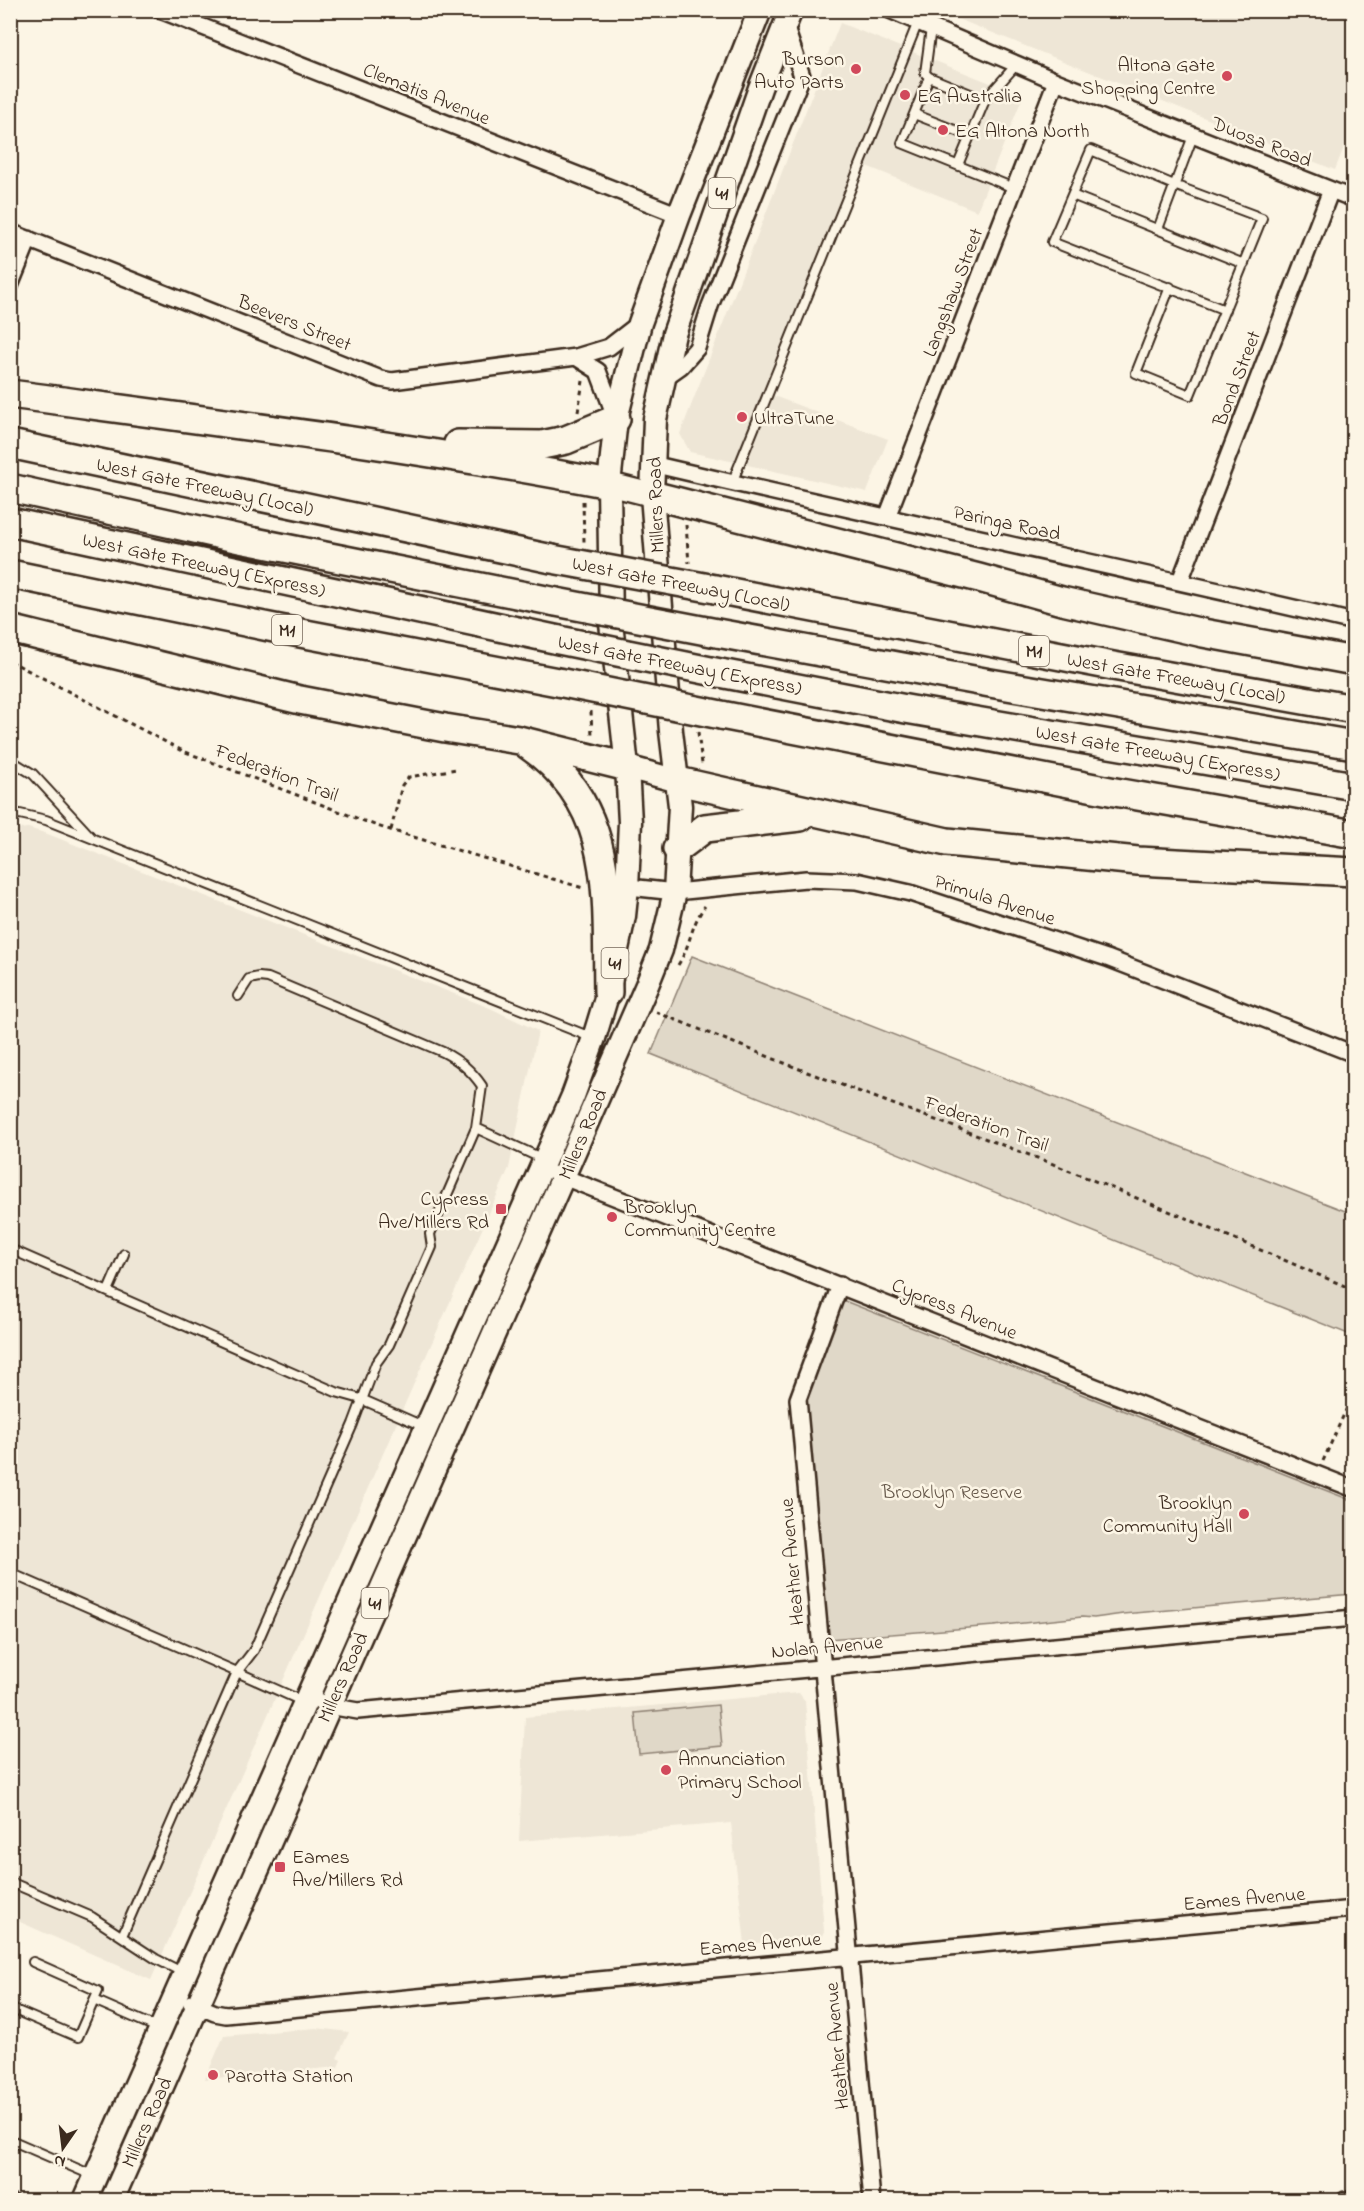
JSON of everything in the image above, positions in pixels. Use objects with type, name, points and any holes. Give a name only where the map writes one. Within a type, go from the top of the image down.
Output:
[{"type":"highway","points":[[10,394],[212,421],[609,483]]},
{"type":"highway","points":[[212,421],[471,445],[542,445],[566,440],[616,419]]},
{"type":"highway","name":"West Gate Freeway (Local)","points":[[10,444],[552,559],[1113,666],[1353,709]]},
{"type":"highway","name":"West Gate Freeway (Express)","points":[[10,488],[240,539],[717,633],[979,681],[1353,745]]},
{"type":"highway","points":[[652,495],[1062,601],[1203,633],[1353,661]]},
{"type":"highway","name":"West Gate Freeway (Express)","points":[[10,522],[720,673],[906,709],[1353,786]]},
{"type":"highway","name":"M1","points":[[10,574],[262,626],[1115,792],[1353,834]]},
{"type":"highway","points":[[10,629],[300,700],[519,740],[627,767]]},
{"type":"highway","points":[[519,740],[549,760],[572,788],[586,810],[617,885],[608,992]]},
{"type":"highway","points":[[678,781],[946,842],[1138,861],[1353,872]]},
{"type":"highway","points":[[677,849],[705,828],[822,815]]},
{"type":"main road","name":"41","points":[[617,885],[630,822],[627,767],[611,623],[609,483],[616,419],[640,323],[760,10]]},
{"type":"main road","name":"Millers Road","points":[[112,2200],[563,1177],[660,950],[675,892],[680,806],[671,731],[652,495],[655,419],[674,334],[760,88],[788,18]]},
{"type":"main road","points":[[609,483],[652,495]]},
{"type":"main road","points":[[627,767],[678,781]]},
{"type":"main road","name":"Millers Road","points":[[84,2200],[573,1096],[608,992]]},
{"type":"street","name":"Clematis Avenue","points":[[160,10],[680,215]]},
{"type":"street","name":"Duosa Road","points":[[890,10],[1016,65],[1353,199]]},
{"type":"street","points":[[664,378],[681,366],[697,348],[710,306],[802,76],[788,18]]},
{"type":"street","name":"Langshaw Street","points":[[887,518],[1056,81]]},
{"type":"street","name":"Bond Street","points":[[1180,581],[1331,190]]},
{"type":"street","name":"Beevers Street","points":[[10,232],[381,379],[392,381],[576,357],[609,347],[640,323]]},
{"type":"street","points":[[10,286],[29,239]]},
{"type":"street","points":[[576,357],[598,371],[616,419]]},
{"type":"street","name":"Paringa Road","points":[[652,464],[887,518],[1180,581],[1353,622]]},
{"type":"street","name":"Primula Avenue","points":[[617,885],[675,892],[806,879],[857,881],[910,893],[1107,958],[1353,1054]]},
{"type":"street","name":"Cypress Avenue","points":[[543,1163],[563,1177],[1353,1489]]},
{"type":"street","name":"Heather Avenue","points":[[840,1285],[798,1399],[872,2200]]},
{"type":"street","name":"Nolan Avenue","points":[[306,1699],[358,1711],[1353,1618]]},
{"type":"street","name":"Eames Avenue","points":[[174,1996],[215,2013],[226,2015],[1353,1909]]},
{"type":"street","points":[[1345,2200],[1353,2200]]},
{"type":"lane","points":[[924,25],[925,73],[929,77],[985,100]]},
{"type":"lane","points":[[732,483],[924,25]]},
{"type":"lane","points":[[958,165],[985,100],[1016,65]]},
{"type":"lane","points":[[929,77],[903,143],[1014,188]]},
{"type":"lane","points":[[914,114],[970,136]]},
{"type":"lane","points":[[1158,229],[1193,136]]},
{"type":"lane","points":[[1170,287],[1136,373],[1190,395],[1244,264],[1262,218],[1174,185],[1091,150],[1052,242],[1170,287],[1225,310]]},
{"type":"lane","points":[[1072,195],[1244,264]]},
{"type":"lane","points":[[10,760],[33,774],[93,839]]},
{"type":"lane","points":[[10,815],[32,816],[93,839],[594,1038]]},
{"type":"lane","points":[[122,1936],[237,1672],[254,1650],[353,1424],[376,1363],[389,1345],[432,1247],[430,1234],[476,1128],[482,1086],[471,1070],[458,1060],[268,978],[249,979],[238,996]]},
{"type":"lane","points":[[476,1128],[543,1163]]},
{"type":"lane","points":[[10,1249],[336,1392],[361,1399],[426,1428]]},
{"type":"lane","points":[[108,1292],[124,1254]]},
{"type":"lane","points":[[10,1573],[237,1672],[306,1699]]},
{"type":"lane","points":[[10,1882],[92,1917],[156,1959],[184,1973]]},
{"type":"lane","points":[[10,2008],[78,2037],[98,1991],[33,1962]]},
{"type":"lane","points":[[94,2000],[160,2029]]},
{"type":"lane","points":[[13,2140],[95,2176]]},
{"type":"lane","points":[[10,2198],[16,2200]]},
{"type":"path","points":[[576,357],[584,370],[577,411]]},
{"type":"path","name":"Federation Trail","points":[[10,661],[183,751],[391,830],[547,876]]},
{"type":"path","points":[[391,830],[402,785],[408,777],[456,769]]},
{"type":"path","name":"Federation Trail","points":[[638,1005],[807,1072],[1047,1162],[1181,1216],[1353,1290]]},
{"type":"path","points":[[1317,1474],[1353,1392]]},
{"type":"shaded area","name":"Altona Gate Shopping Centre","points":[[938,11],[1353,11],[1353,124],[1335,170]]},
{"type":"shaded area","points":[[840,23],[1023,96],[977,211],[864,165],[771,395],[888,439],[867,492],[690,452],[680,434]]},
{"type":"shaded area","points":[[28,828],[490,1008],[538,1031],[509,1168],[151,1980],[11,1918],[10,830]]},
{"type":"shaded area","name":"Annunciation Primary School","points":[[799,1693],[805,1701],[824,1931],[821,1938],[745,1944],[731,1823],[519,1841],[525,1717]]},
{"type":"shaded area","points":[[316,2028],[349,2032],[337,2058],[341,2060],[338,2067],[205,2079],[224,2036]]},
{"type":"green space","points":[[692,956],[1353,1214],[1353,1336],[651,1054]]},
{"type":"green space","name":"Brooklyn Reserve","points":[[837,1298],[1353,1501],[1353,1594],[828,1639],[806,1398]]},
{"type":"green space","points":[[718,1705],[722,1746],[639,1754],[635,1713]]},
{"type":"place","name":"Burson Auto Parts","points":[[856,69]]},
{"type":"place","name":"Altona Gate Shopping Centre","points":[[1227,76]]},
{"type":"place","name":"EG Australia","points":[[905,95]]},
{"type":"place","name":"EG Altona North","points":[[943,130]]},
{"type":"place","name":"UltraTune","points":[[742,417]]},
{"type":"place","name":"Cypress Ave/Millers Rd","points":[[501,1209]]},
{"type":"place","name":"Brooklyn Community Centre","points":[[612,1217]]},
{"type":"place","name":"Brooklyn Community Hall","points":[[1244,1514]]},
{"type":"place","name":"Annunciation Primary School","points":[[666,1770]]},
{"type":"place","name":"Eames Ave/Millers Rd","points":[[280,1867]]},
{"type":"place","name":"Parotta Station","points":[[213,2075]]}]
